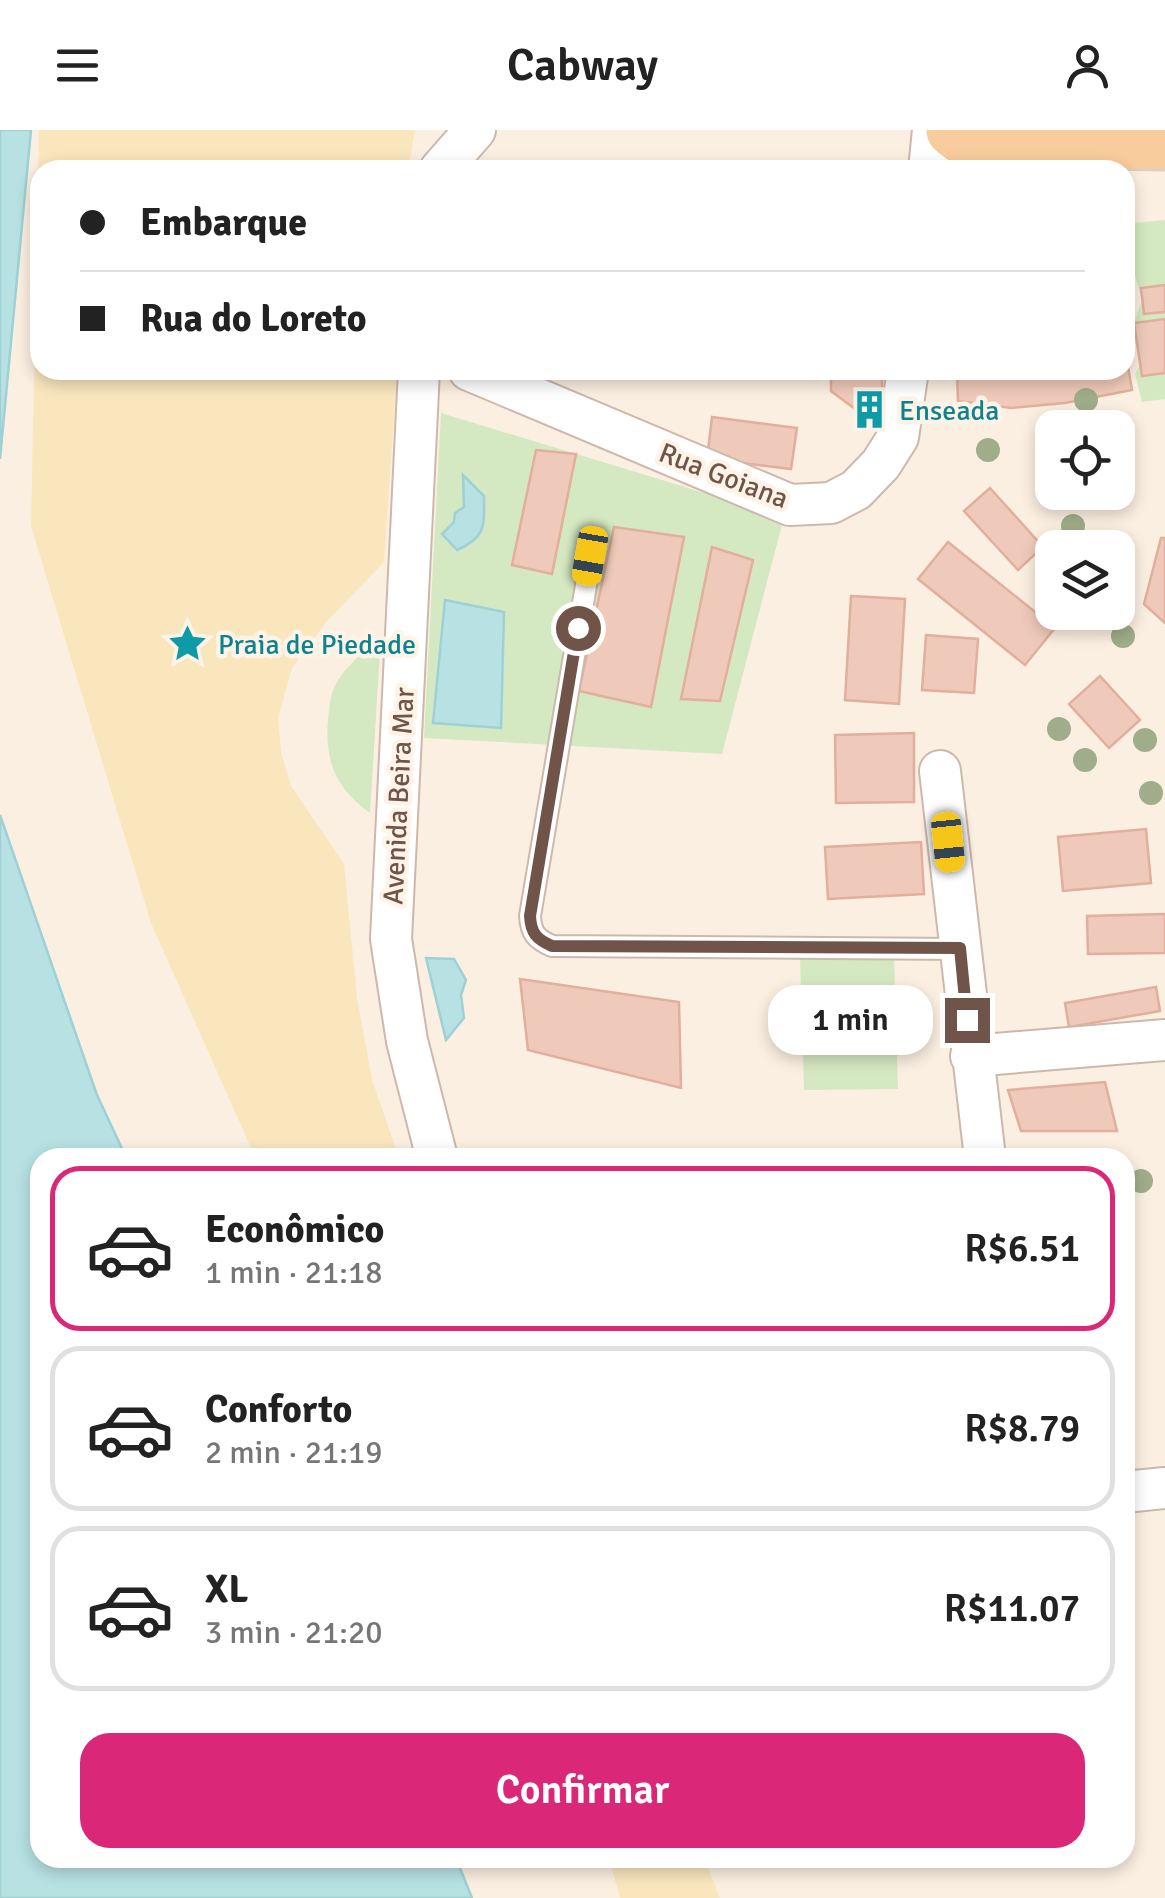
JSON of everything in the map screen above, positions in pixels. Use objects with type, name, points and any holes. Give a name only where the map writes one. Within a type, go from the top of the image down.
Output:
[{"type":"main road","points":[[954,130],[966,139],[1165,142]]},
{"type":"street","points":[[449,160],[475,130]]},
{"type":"street","points":[[930,160],[933,130]]},
{"type":"street","name":"Avenida Beira Mar","points":[[419,380],[392,938],[407,1041],[434,1148]]},
{"type":"street","name":"Rua Goiana","points":[[493,380],[790,505],[831,503],[856,490],[881,464],[898,437],[907,380]]},
{"type":"street","points":[[940,770],[984,1148]]},
{"type":"street","points":[[971,1056],[1165,1040]]},
{"type":"street","points":[[1135,1491],[1165,1488]]},
{"type":"lane","points":[[590,556],[530,916],[531,931],[539,940],[552,946],[960,948]]},
{"type":"green space","points":[[1165,220],[1165,399],[1142,402],[1135,374],[1141,363],[1135,320],[1142,300],[1135,276],[1135,223]]},
{"type":"green space","points":[[441,413],[784,517],[722,754],[424,738]]},
{"type":"green space","points":[[381,635],[370,813],[347,792],[333,769],[328,727],[331,696],[338,681]]},
{"type":"green space","points":[[800,955],[894,955],[898,1089],[804,1090]]},
{"type":"sand","name":"Praia de Piedade","points":[[39,130],[415,130],[410,160],[38,160]]},
{"type":"sand","name":"Praia de Piedade","points":[[34,380],[396,380],[384,562],[327,621],[292,668],[278,718],[281,752],[291,786],[344,864],[357,998],[372,1080],[396,1148],[251,1148],[151,923],[31,526]]},
{"type":"sand","points":[[612,1868],[708,1868],[720,1898],[620,1898]]},
{"type":"water","points":[[0,130],[31,130],[0,459]]},
{"type":"water","points":[[463,475],[484,496],[484,515],[479,535],[457,550],[442,534],[454,522],[455,513],[464,507]]},
{"type":"water","points":[[445,600],[504,612],[501,728],[433,723]]},
{"type":"water","points":[[0,815],[97,1095],[122,1148],[30,1148],[30,1868],[460,1868],[472,1898],[0,1898]]},
{"type":"water","points":[[426,958],[454,959],[466,980],[461,995],[464,1018],[446,1040]]},
{"type":"building","points":[[1165,285],[1165,312],[1144,314],[1141,288]]},
{"type":"building","points":[[1165,319],[1165,373],[1142,376],[1135,323]]},
{"type":"building","name":"Enseada","points":[[831,380],[882,380],[882,429],[831,391]]},
{"type":"building","points":[[957,380],[1130,380],[1132,390],[1065,403],[1011,408],[958,401]]},
{"type":"building","points":[[712,417],[797,428],[791,469],[707,459]]},
{"type":"building","points":[[536,450],[576,454],[552,574],[512,565]]},
{"type":"building","points":[[990,488],[1035,538],[1035,554],[1018,570],[964,511]]},
{"type":"building","points":[[614,527],[684,537],[651,707],[579,691]]},
{"type":"building","points":[[1161,538],[1165,538],[1165,623],[1144,604]]},
{"type":"building","points":[[948,542],[1035,612],[1035,630],[1053,630],[1025,665],[918,579]]},
{"type":"building","points":[[712,547],[753,560],[720,701],[681,699]]},
{"type":"building","points":[[851,596],[905,599],[899,704],[845,700]]},
{"type":"building","points":[[926,635],[978,639],[974,693],[922,690]]},
{"type":"building","points":[[1100,676],[1140,720],[1109,748],[1069,704]]},
{"type":"building","points":[[914,733],[914,802],[836,803],[835,735]]},
{"type":"building","points":[[1146,829],[1151,883],[1063,891],[1058,837]]},
{"type":"building","points":[[921,842],[924,894],[828,899],[825,847]]},
{"type":"building","points":[[1165,914],[1165,953],[1088,954],[1087,916]]},
{"type":"building","points":[[520,979],[679,1002],[681,1088],[528,1050]]},
{"type":"building","points":[[1156,987],[1160,1011],[1069,1027],[1065,1003]]},
{"type":"building","points":[[1105,1082],[1117,1131],[1021,1131],[1008,1090]]},
{"type":"place","name":"Enseada","points":[[869,410]]},
{"type":"place","name":"Praia de Piedade","points":[[188,644]]},
{"type":"route","points":[[578,628],[530,916],[531,931],[539,940],[552,946],[960,948],[967,1020]]}]
